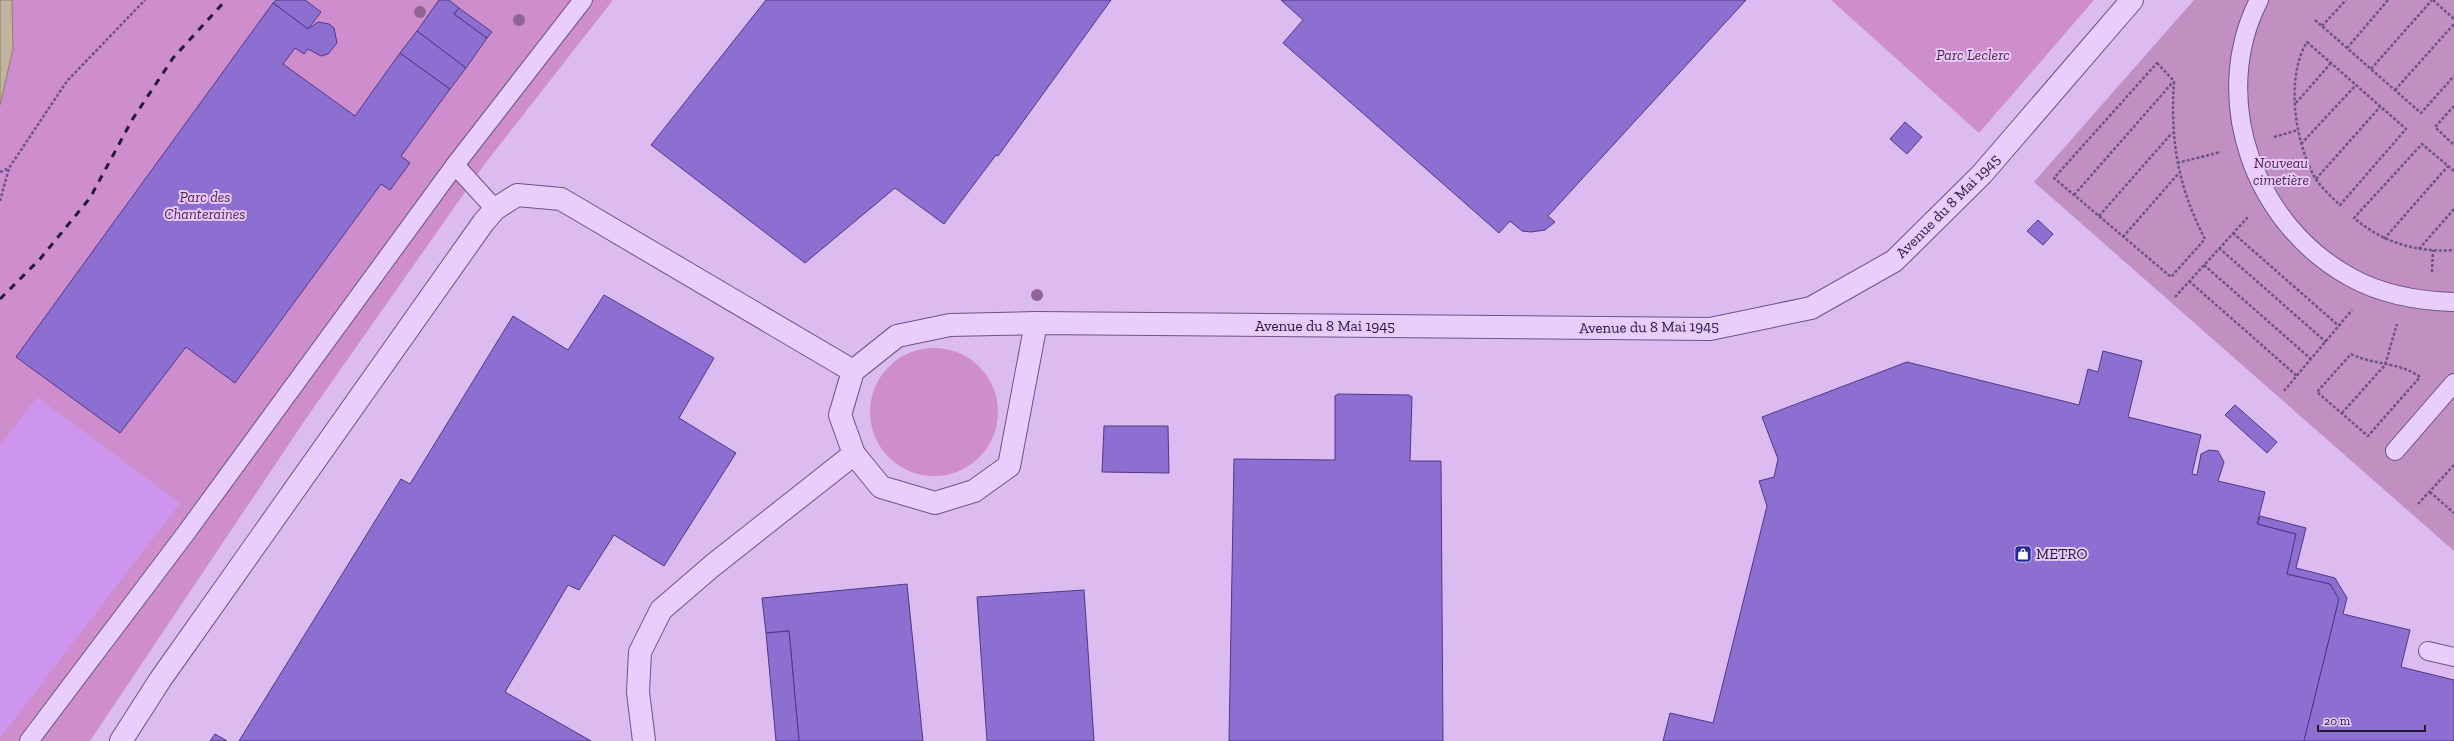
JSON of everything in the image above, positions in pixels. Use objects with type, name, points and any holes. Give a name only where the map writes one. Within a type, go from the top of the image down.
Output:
[{"type":"street","name":"Avenue du 8 Mai 1945","points":[[853,371],[897,336],[950,325],[1036,323],[1710,329],[1812,308],[1894,261],[1982,174],[2132,0]]},
{"type":"street","points":[[121,741],[160,680],[495,209],[517,195],[561,199],[853,371],[840,416],[854,454],[881,487],[935,503],[974,492],[1009,466],[1036,323]]},
{"type":"street","points":[[644,741],[638,692],[640,652],[661,610],[712,566],[854,454]]},
{"type":"lane","points":[[29,741],[186,533],[455,165],[583,0]]},
{"type":"lane","points":[[2259,0],[2244,42],[2238,76],[2239,111],[2246,146],[2257,179],[2274,209],[2297,236],[2323,259],[2352,278],[2372,287],[2405,296],[2454,302]]},
{"type":"lane","points":[[455,165],[495,209]]},
{"type":"lane","points":[[2395,450],[2454,383]]},
{"type":"lane","points":[[2428,651],[2454,657]]},
{"type":"path","points":[[0,201],[9,168],[67,82],[145,0]]},
{"type":"path","points":[[2322,26],[2346,0]]},
{"type":"path","points":[[2347,48],[2388,0]]},
{"type":"path","points":[[2371,69],[2432,0],[2454,19]]},
{"type":"path","points":[[2315,20],[2421,113],[2454,76]]},
{"type":"path","points":[[2395,90],[2454,24]]},
{"type":"path","points":[[2306,42],[2331,63],[2406,129],[2340,205],[2328,194],[2316,179],[2301,144],[2295,103],[2299,55],[2306,42]]},
{"type":"path","points":[[2157,63],[2174,81],[2172,133],[2179,173],[2205,239],[2171,277],[2054,178],[2157,63]]},
{"type":"path","points":[[2295,103],[2331,63]]},
{"type":"path","points":[[2074,195],[2174,81]]},
{"type":"path","points":[[2301,144],[2356,85]]},
{"type":"path","points":[[2454,106],[2435,127],[2454,144]]},
{"type":"path","points":[[2316,179],[2380,107]]},
{"type":"path","points":[[2099,216],[2172,133]]},
{"type":"path","points":[[2454,171],[2422,144],[2354,218],[2368,230],[2384,239],[2419,248],[2454,250]]},
{"type":"path","points":[[2384,239],[2448,166]]},
{"type":"path","points":[[0,172],[9,168]]},
{"type":"path","points":[[2123,237],[2179,173]]},
{"type":"path","points":[[2175,297],[2267,196]]},
{"type":"path","points":[[2419,248],[2454,209]]},
{"type":"path","points":[[2233,233],[2339,326]]},
{"type":"path","points":[[2219,248],[2326,342]]},
{"type":"path","points":[[2204,265],[2311,359]]},
{"type":"path","points":[[2188,281],[2297,376]]},
{"type":"path","points":[[2284,391],[2372,287]]},
{"type":"path","points":[[2342,413],[2384,365],[2405,296]]},
{"type":"path","points":[[2351,354],[2364,361],[2384,365],[2409,368],[2420,377],[2368,436],[2317,392],[2351,354]]},
{"type":"path","points":[[2418,504],[2454,465]]},
{"type":"path","points":[[2430,492],[2454,512]]},
{"type":"green space","name":"Parc des Chanteraines","points":[[0,0],[613,0],[484,165],[305,420],[90,741],[0,741]]},
{"type":"green space","name":"Parc Leclerc","points":[[1831,0],[2094,0],[1979,133]]},
{"type":"green space","name":"Nouveau cimetière","points":[[2194,0],[2454,0],[2454,551],[2034,182]]},
{"type":"green space","points":[[934,348],[946,349],[958,353],[979,367],[993,388],[997,400],[997,424],[993,436],[979,457],[958,471],[946,475],[934,476],[922,475],[910,471],[889,457],[875,436],[871,424],[870,412],[871,400],[875,388],[889,367],[910,353],[922,349]]},
{"type":"sand","points":[[37,397],[180,503],[0,738],[0,446]]},
{"type":"shaded area","points":[[0,0],[12,0],[13,49],[0,105]]},
{"type":"building","points":[[276,0],[305,0],[321,12],[308,29],[273,3]]},
{"type":"building","points":[[439,0],[449,0],[459,8],[454,14],[487,38],[466,68],[417,31]]},
{"type":"building","points":[[766,0],[1111,0],[998,156],[996,155],[944,224],[895,188],[805,263],[651,145]]},
{"type":"building","points":[[1281,0],[1746,0],[1548,216],[1555,222],[1545,230],[1531,232],[1522,231],[1510,221],[1499,233],[1283,43],[1303,20]]},
{"type":"building","points":[[273,3],[308,29],[318,22],[329,24],[334,28],[337,43],[328,54],[321,56],[308,49],[304,54],[295,48],[283,64],[355,116],[400,53],[450,89],[401,156],[410,163],[390,190],[381,184],[235,383],[186,347],[120,433],[16,357]]},
{"type":"building","points":[[459,8],[492,32],[487,38],[454,14]]},
{"type":"building","points":[[417,31],[466,68],[450,89],[400,53]]},
{"type":"building","points":[[1905,122],[1922,137],[1907,154],[1890,139]]},
{"type":"building","points":[[2038,220],[2053,234],[2043,245],[2027,231]]},
{"type":"building","points":[[604,295],[714,358],[679,418],[736,453],[664,566],[614,535],[579,590],[568,585],[505,692],[591,741],[239,741],[401,479],[410,484],[513,316],[568,350]]},
{"type":"building","name":"METRO","points":[[2103,351],[2142,361],[2128,417],[2201,435],[2192,474],[2197,475],[2201,454],[2209,450],[2218,451],[2224,462],[2218,481],[2265,492],[2257,524],[2296,534],[2287,574],[2330,584],[2339,599],[2304,741],[1663,741],[1670,713],[1713,723],[1767,506],[1759,481],[1774,477],[1778,459],[1762,417],[1907,362],[2079,405],[2088,369],[2098,372]]},
{"type":"building","points":[[1338,394],[1409,395],[1412,397],[1410,461],[1441,461],[1443,741],[1229,741],[1234,459],[1335,460],[1335,396]]},
{"type":"building","points":[[2235,405],[2277,442],[2267,453],[2225,415]]},
{"type":"building","points":[[1104,426],[1168,426],[1169,473],[1102,472]]},
{"type":"building","points":[[2260,516],[2306,528],[2296,568],[2335,578],[2347,598],[2343,614],[2410,630],[2401,667],[2454,680],[2454,741],[2304,741],[2339,599],[2330,584],[2287,574],[2296,534],[2258,524]]},
{"type":"building","points":[[907,584],[923,741],[799,741],[789,631],[766,633],[762,598]]},
{"type":"building","points":[[1084,590],[1094,741],[987,741],[977,597]]},
{"type":"building","points":[[789,631],[799,741],[776,741],[766,633]]},
{"type":"building","points":[[215,734],[227,741],[210,741]]},
{"type":"railway","points":[[0,299],[40,259],[90,198],[132,120],[173,58],[226,0]]},
{"type":"place","name":"METRO","points":[[2023,554]]}]
